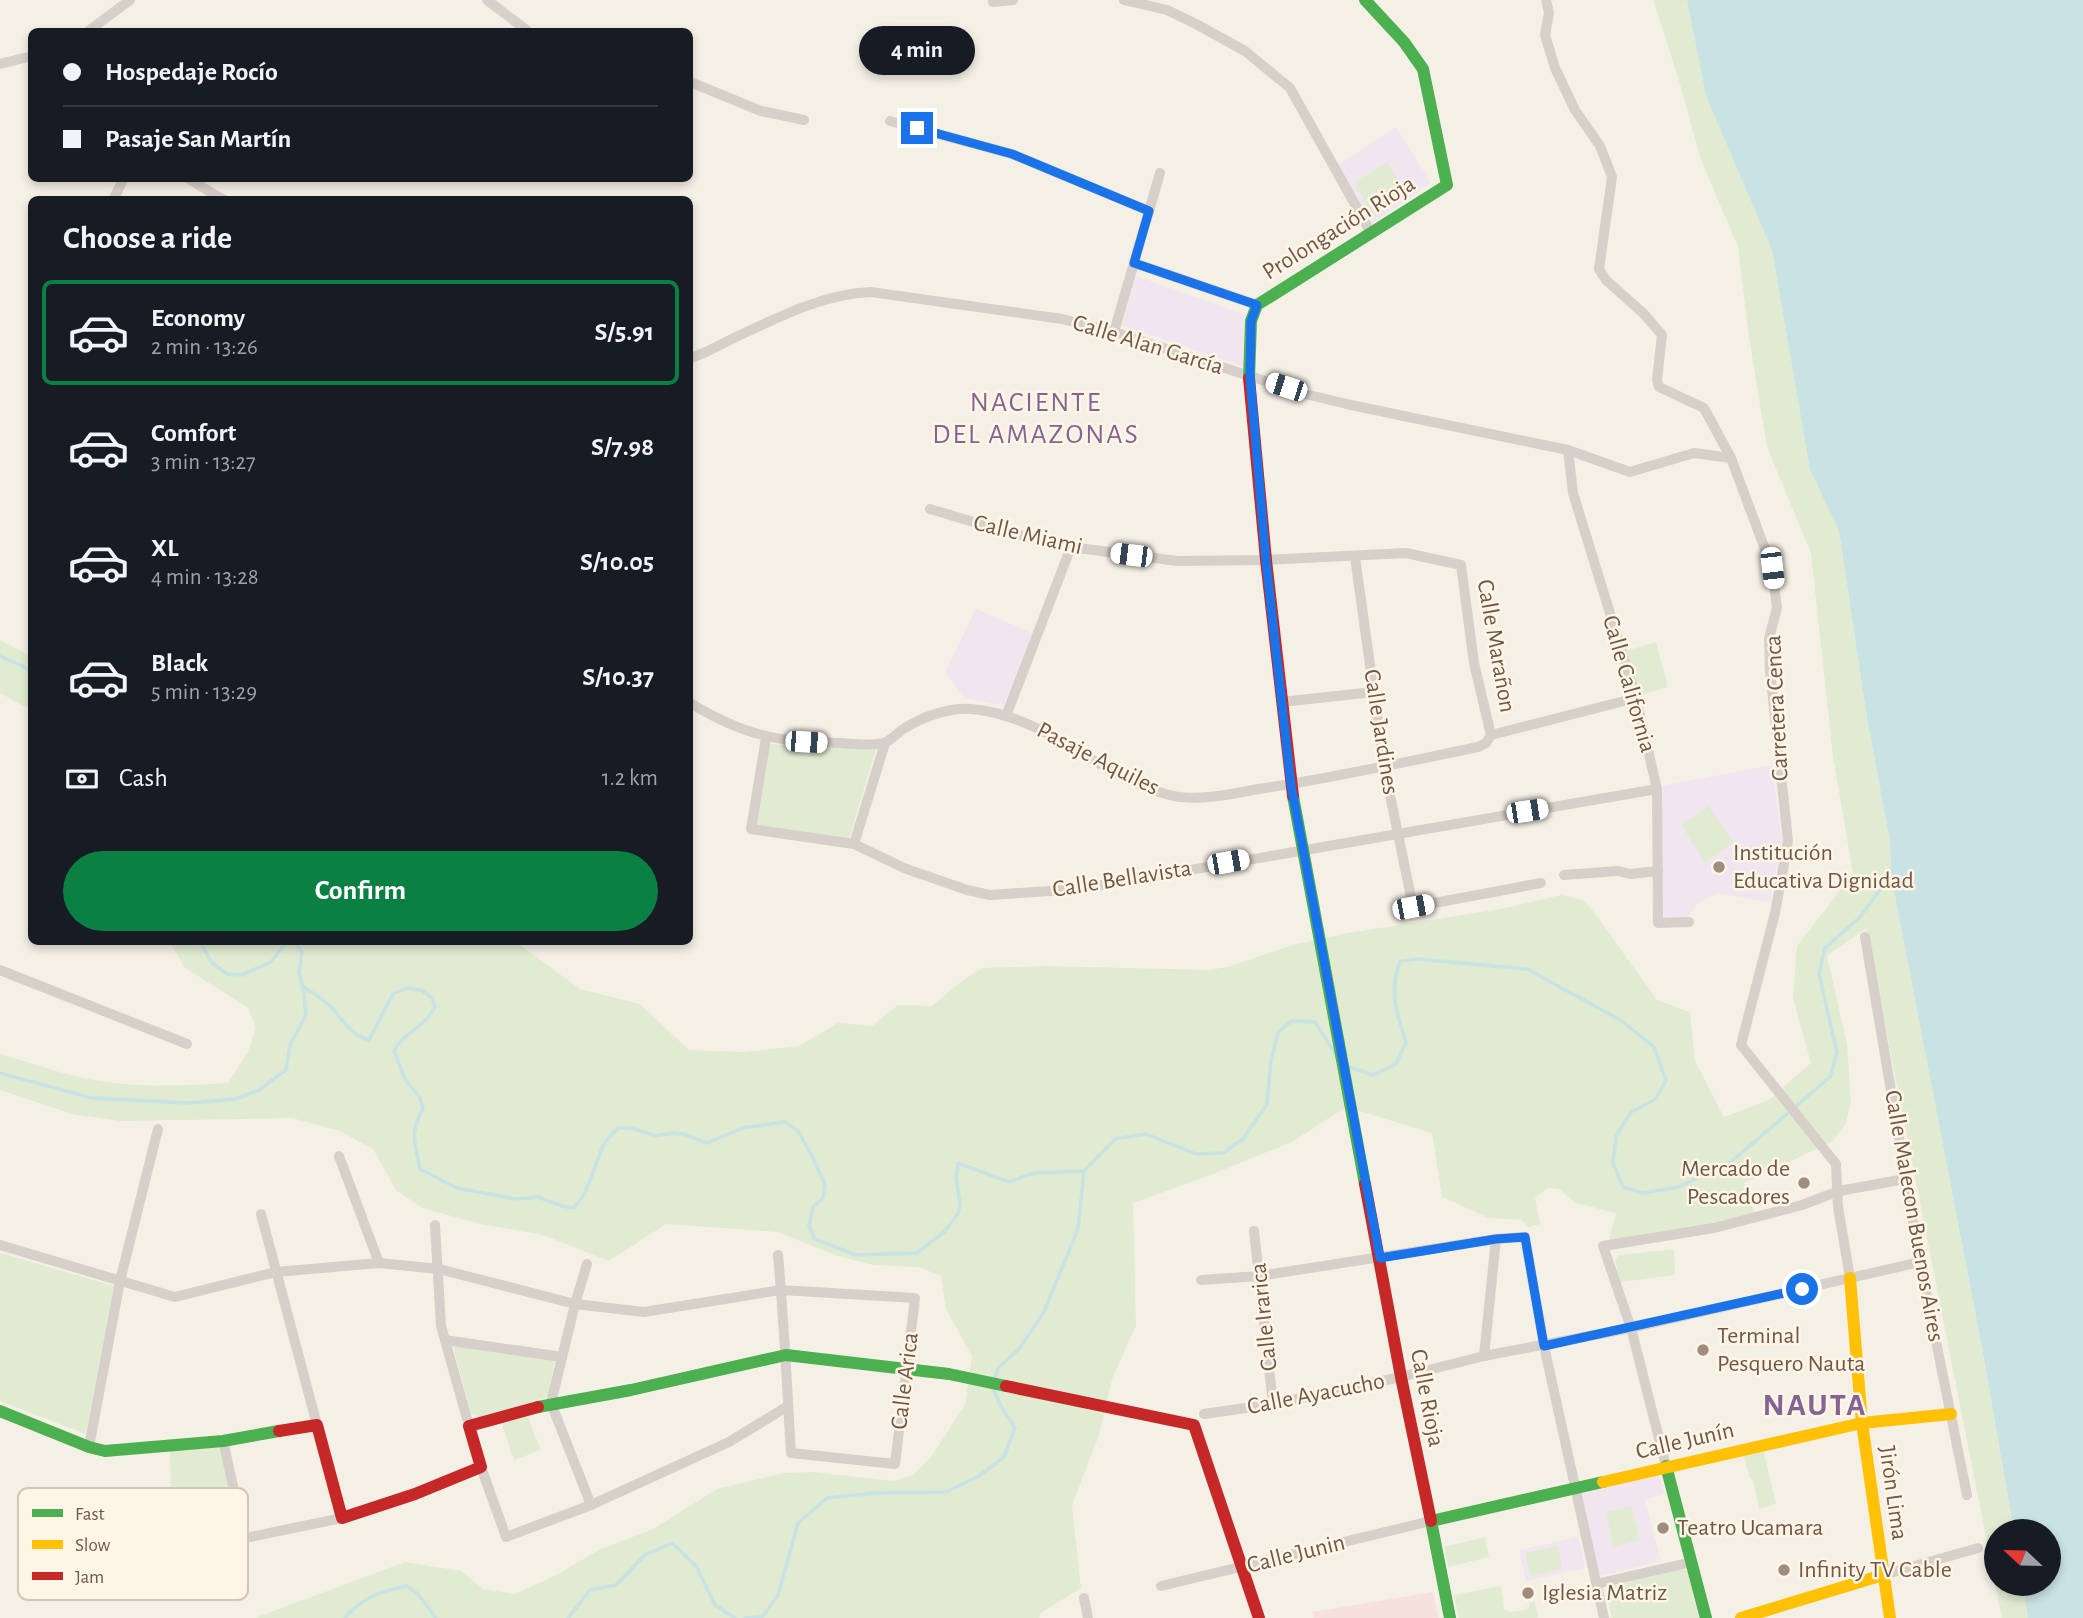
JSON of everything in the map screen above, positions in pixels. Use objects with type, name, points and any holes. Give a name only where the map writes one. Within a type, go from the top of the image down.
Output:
[{"type":"street","points":[[93,28],[130,0]]},
{"type":"street","points":[[487,0],[524,28]]},
{"type":"street","points":[[993,2],[1013,0]]},
{"type":"street","points":[[1125,0],[1167,10],[1196,24],[1245,51],[1290,88],[1371,233]]},
{"type":"street","name":"Prolongación Rioja","points":[[1365,0],[1404,42],[1423,69],[1446,182],[1257,305],[1251,321],[1250,376],[1266,561],[1291,785],[1366,1185]]},
{"type":"street","name":"Carretera Cenca","points":[[1546,0],[1549,13],[1545,35],[1555,68],[1575,110],[1600,146],[1612,177],[1599,269],[1606,280],[1644,314],[1662,335],[1657,380],[1659,387],[1704,408],[1731,458],[1772,568],[1777,608],[1769,638],[1770,670],[1788,841],[1775,914],[1741,1045],[1836,1164]]},
{"type":"street","points":[[0,64],[28,57]]},
{"type":"street","points":[[693,83],[761,111],[804,120]]},
{"type":"street","points":[[890,121],[1012,154],[1149,211]]},
{"type":"street","points":[[1114,332],[1160,173]]},
{"type":"street","points":[[194,182],[217,196]]},
{"type":"street","points":[[1134,263],[1257,305]]},
{"type":"street","name":"Calle Alan García","points":[[693,357],[780,317],[849,293],[870,292],[1049,317],[1114,332],[1351,405],[1568,450],[1630,472],[1694,453],[1731,458]]},
{"type":"street","name":"Calle California","points":[[1568,450],[1573,493],[1636,698],[1657,789],[1658,923],[1689,922]]},
{"type":"street","name":"Calle Miami","points":[[930,509],[998,530],[1071,547],[1177,561],[1266,561],[1406,553],[1461,565]]},
{"type":"street","points":[[1006,716],[1071,547]]},
{"type":"street","name":"Calle Jardines","points":[[1355,556],[1384,766],[1413,907],[1541,883]]},
{"type":"street","name":"Calle Marañon","points":[[1461,565],[1476,671],[1492,732]]},
{"type":"street","points":[[1282,702],[1374,692]]},
{"type":"street","name":"Pasaje Aquiles","points":[[885,743],[907,726],[952,710],[969,709],[1006,716],[1033,725],[1101,765],[1172,796],[1213,796],[1291,785],[1478,747],[1486,743],[1492,732],[1636,698]]},
{"type":"street","points":[[693,705],[723,723],[766,738],[822,743],[885,743],[854,844]]},
{"type":"street","name":"Calle Bellavista","points":[[766,738],[751,829],[854,844],[904,868],[967,890],[990,895],[1080,889],[1657,789]]},
{"type":"street","points":[[1564,875],[1658,871]]},
{"type":"street","name":"Calle Malecon Buenos Aires","points":[[1864,937],[1920,1262],[1967,1495]]},
{"type":"street","points":[[0,970],[187,1044]]},
{"type":"street","points":[[89,1447],[120,1281],[158,1129]]},
{"type":"street","points":[[339,1156],[379,1263]]},
{"type":"street","name":"Jirón Lima","points":[[1836,1164],[1838,1207],[1850,1278],[1862,1423],[1890,1618]]},
{"type":"street","points":[[1706,1618],[1631,1328],[1603,1246],[1714,1228],[1802,1205],[1839,1191],[1905,1179]]},
{"type":"street","name":"Calle Rioja","points":[[1366,1185],[1401,1377],[1450,1618]]},
{"type":"street","points":[[261,1214],[342,1518]]},
{"type":"street","points":[[435,1225],[444,1340],[468,1426],[506,1537],[591,1505],[729,1442],[788,1406],[778,1255]]},
{"type":"street","name":"Calle Irarica","points":[[1254,1231],[1273,1404]]},
{"type":"street","points":[[1201,1280],[1259,1276],[1496,1239],[1525,1237],[1544,1346],[1604,1618]]},
{"type":"street","points":[[1484,1356],[1496,1239]]},
{"type":"street","points":[[0,1245],[175,1297],[276,1272],[379,1263],[439,1269],[575,1304],[644,1312],[782,1290]]},
{"type":"street","name":"Calle Ayacucho","points":[[1204,1414],[1273,1404],[1401,1377],[1484,1356],[1631,1328],[1920,1262]]},
{"type":"street","points":[[587,1264],[551,1403],[591,1505]]},
{"type":"street","name":"Calle Arica","points":[[782,1290],[915,1297],[895,1464],[791,1453],[788,1406]]},
{"type":"street","points":[[444,1340],[562,1357]]},
{"type":"street","points":[[468,1426],[551,1403],[631,1390],[786,1355],[949,1374],[1194,1425],[1259,1618]]},
{"type":"street","points":[[0,1411],[105,1451],[222,1441],[317,1425]]},
{"type":"street","name":"Calle Junín","points":[[1431,1521],[1862,1423],[1951,1414]]},
{"type":"street","points":[[222,1441],[233,1488]]},
{"type":"street","points":[[248,1538],[342,1518],[415,1494],[481,1467]]},
{"type":"street","name":"Calle Junin","points":[[1161,1586],[1431,1521]]},
{"type":"street","points":[[1741,1618],[1978,1548]]},
{"type":"street","points":[[1596,1584],[1692,1562]]},
{"type":"street","points":[[1084,1598],[1088,1618]]},
{"type":"shaded area","points":[[1396,127],[1431,183],[1370,225],[1337,166]]},
{"type":"shaded area","points":[[1137,276],[1248,316],[1244,367],[1122,325]]},
{"type":"shaded area","points":[[976,609],[1033,633],[1004,706],[964,698],[945,672]]},
{"type":"shaded area","name":"Institución Educativa Dignidad","points":[[1772,765],[1782,842],[1770,902],[1717,893],[1694,906],[1688,919],[1662,919],[1662,786]]},
{"type":"shaded area","points":[[1660,1477],[1664,1494],[1645,1500],[1661,1561],[1599,1576],[1582,1498],[1584,1493]]},
{"type":"shaded area","points":[[1578,1537],[1585,1568],[1526,1581],[1519,1550]]},
{"type":"shaded area","points":[[1433,1592],[1438,1618],[1314,1618],[1312,1612]]},
{"type":"green space","points":[[1653,0],[1687,0],[1706,96],[1772,250],[1810,470],[1839,531],[1867,718],[1890,842],[1891,875],[2012,1519],[1984,1519],[1984,1527],[1866,928],[1827,956],[1847,1044],[1851,1102],[1846,1123],[1833,1141],[1744,1183],[1754,1213],[1702,1226],[1609,1240],[1616,1213],[1576,1203],[1559,1189],[1547,1188],[1535,1198],[1540,1224],[1529,1227],[1521,1220],[1489,1218],[1442,1197],[1432,1133],[1346,1107],[1292,1142],[1133,1203],[1136,1326],[1112,1379],[1099,1435],[1072,1505],[1081,1588],[1041,1613],[1039,1618],[255,1618],[405,1562],[461,1571],[483,1589],[515,1594],[558,1574],[599,1550],[653,1529],[717,1489],[784,1473],[813,1472],[893,1481],[913,1475],[931,1457],[965,1405],[972,1356],[946,1309],[941,1276],[918,1267],[874,1265],[837,1256],[778,1232],[666,1224],[609,1261],[543,1235],[481,1224],[422,1208],[396,1190],[373,1149],[340,1131],[292,1118],[120,1121],[72,1114],[0,1090],[0,1054],[66,1074],[105,1082],[158,1086],[228,1083],[248,1052],[256,1027],[248,1008],[184,967],[172,945],[520,945],[580,989],[640,1004],[689,1050],[744,1052],[799,1046],[838,1023],[872,1026],[898,1005],[932,1006],[982,968],[1044,966],[1210,970],[1231,966],[1293,945],[1348,933],[1501,909],[1561,895],[1583,900],[1657,1000],[1690,1012],[1695,1061],[1724,1117],[1769,1100],[1811,1063],[1793,998],[1797,946],[1853,874],[1833,756],[1811,553],[1767,447],[1738,247],[1701,160]]},
{"type":"green space","points":[[1387,162],[1406,192],[1372,214],[1354,183]]},
{"type":"green space","points":[[0,640],[28,654],[28,708],[0,693]]},
{"type":"green space","points":[[1656,642],[1668,687],[1640,695],[1626,651]]},
{"type":"green space","points":[[769,744],[876,749],[849,839],[756,826]]},
{"type":"green space","points":[[1708,806],[1734,842],[1705,863],[1682,826]]},
{"type":"green space","points":[[1674,1249],[1675,1275],[1620,1282],[1615,1260],[1619,1255]]},
{"type":"green space","points":[[0,1253],[114,1286],[86,1434],[0,1401]]},
{"type":"green space","points":[[453,1346],[555,1359],[548,1397],[479,1417],[471,1413]]},
{"type":"green space","points":[[527,1416],[541,1450],[514,1460],[502,1424]]},
{"type":"green space","points":[[214,1446],[219,1449],[229,1488],[171,1488],[170,1451]]},
{"type":"green space","points":[[1763,1449],[1776,1504],[1759,1509],[1753,1479],[1750,1479],[1743,1454]]},
{"type":"green space","points":[[1631,1506],[1640,1540],[1613,1547],[1606,1512]]},
{"type":"green space","points":[[1485,1537],[1489,1557],[1448,1567],[1444,1547]]},
{"type":"green space","points":[[1558,1546],[1562,1569],[1530,1576],[1525,1553]]},
{"type":"green space","points":[[1682,1569],[1688,1572],[1701,1618],[1612,1618],[1607,1587]]},
{"type":"green space","points":[[1501,1586],[1504,1609],[1510,1612],[1529,1609],[1529,1603],[1535,1602],[1538,1618],[1459,1618],[1454,1595]]},
{"type":"green space","points":[[1998,1596],[2025,1596],[2028,1618],[2002,1618]]},
{"type":"water","points":[[1687,0],[2083,0],[2083,1618],[2028,1618],[2025,1596],[2062,1596],[2062,1519],[2012,1519],[1982,1348],[1891,875],[1890,842],[1867,718],[1839,531],[1810,470],[1772,250],[1706,96]]},
{"type":"waterway","points":[[0,656],[28,669]]},
{"type":"waterway","points":[[1347,1066],[1373,1075],[1396,1064],[1406,1042],[1394,992],[1400,961],[1417,959],[1527,969],[1622,1021],[1654,1047],[1666,1080],[1656,1099],[1631,1112],[1616,1136],[1613,1163],[1623,1187],[1643,1193],[1679,1187],[1732,1161],[1830,1077],[1837,1053],[1819,974],[1825,948],[1860,917],[1893,872]]},
{"type":"waterway","points":[[202,945],[212,963],[227,974],[242,975],[271,962],[284,945]]},
{"type":"waterway","points":[[297,945],[302,952],[299,973],[303,987],[331,1007],[352,1031],[362,1038],[369,1040],[393,994],[406,988],[421,990],[432,998],[435,1007],[430,1014],[394,1051],[405,1079],[420,1098],[423,1109],[415,1131],[420,1169],[457,1188],[516,1199],[538,1197],[574,1208],[588,1186],[604,1143],[618,1128],[631,1128],[656,1136],[684,1134],[707,1143],[743,1128],[785,1122],[798,1131],[825,1185],[823,1198],[813,1207],[809,1226],[815,1239],[856,1255],[917,1253],[944,1232],[958,1214],[958,1163],[1009,1182],[1034,1173],[1084,1171]]},
{"type":"waterway","points":[[0,1073],[91,1098],[188,1103],[236,1099],[259,1090],[286,1070],[290,1045],[306,1015],[303,987]]},
{"type":"waterway","points":[[994,1380],[998,1368],[1019,1349],[1044,1312],[1078,1229],[1084,1171],[1115,1139],[1146,1134],[1196,1154],[1223,1153],[1243,1139],[1267,1104],[1271,1061],[1278,1033],[1291,1021],[1315,1022],[1335,1053]]},
{"type":"waterway","points":[[745,1618],[763,1616],[778,1595],[798,1523],[827,1498],[876,1493],[946,1492],[979,1476],[1004,1457],[1015,1428],[993,1388]]},
{"type":"waterway","points":[[568,1618],[590,1590],[616,1585],[645,1555],[672,1543],[696,1566],[715,1605],[735,1618]]},
{"type":"waterway","points":[[345,1618],[358,1605],[373,1596],[407,1586],[418,1594],[436,1618]]},
{"type":"traffic: fast","points":[[1249,378],[1251,321],[1257,305],[1447,185],[1423,69],[1404,42],[1365,0]]},
{"type":"traffic: fast","points":[[1293,796],[1365,1184]]},
{"type":"traffic: fast","points":[[538,1407],[631,1390],[786,1355],[949,1374],[1006,1386]]},
{"type":"traffic: fast","points":[[0,1411],[105,1451],[223,1441],[279,1431]]},
{"type":"traffic: fast","points":[[1666,1466],[1706,1618]]},
{"type":"traffic: fast","points":[[1450,1618],[1431,1521],[1603,1482]]},
{"type":"traffic: slow","points":[[1850,1278],[1862,1423],[1890,1618]]},
{"type":"traffic: slow","points":[[1603,1482],[1862,1423],[1951,1414]]},
{"type":"traffic: slow","points":[[1741,1618],[1883,1575]]},
{"type":"traffic: jam","points":[[1249,378],[1266,560],[1293,796]]},
{"type":"traffic: jam","points":[[1365,1184],[1431,1521]]},
{"type":"traffic: jam","points":[[1006,1386],[1194,1425],[1259,1618]]},
{"type":"traffic: jam","points":[[279,1431],[317,1425],[342,1518],[415,1494],[481,1467],[469,1426],[538,1407]]},
{"type":"place","name":"Institución Educativa Dignidad","points":[[1719,867]]},
{"type":"place","name":"Mercado de Pescadores","points":[[1804,1183]]},
{"type":"place","name":"Terminal Pesquero Nauta","points":[[1703,1350]]},
{"type":"place","name":"Teatro Ucamara","points":[[1663,1528]]},
{"type":"place","name":"Infinity TV Cable","points":[[1784,1570]]},
{"type":"place","name":"Iglesia Matriz","points":[[1528,1593]]},
{"type":"district","name":"NACIENTE DEL AMAZONAS","points":[[1036,419]]},
{"type":"district","name":"NAUTA","points":[[1815,1405]]},
{"type":"route","points":[[917,128],[1012,154],[1149,211],[1134,263],[1257,305],[1251,321],[1250,376],[1266,561],[1291,785],[1380,1258],[1496,1239],[1525,1237],[1544,1346],[1802,1289]]}]
